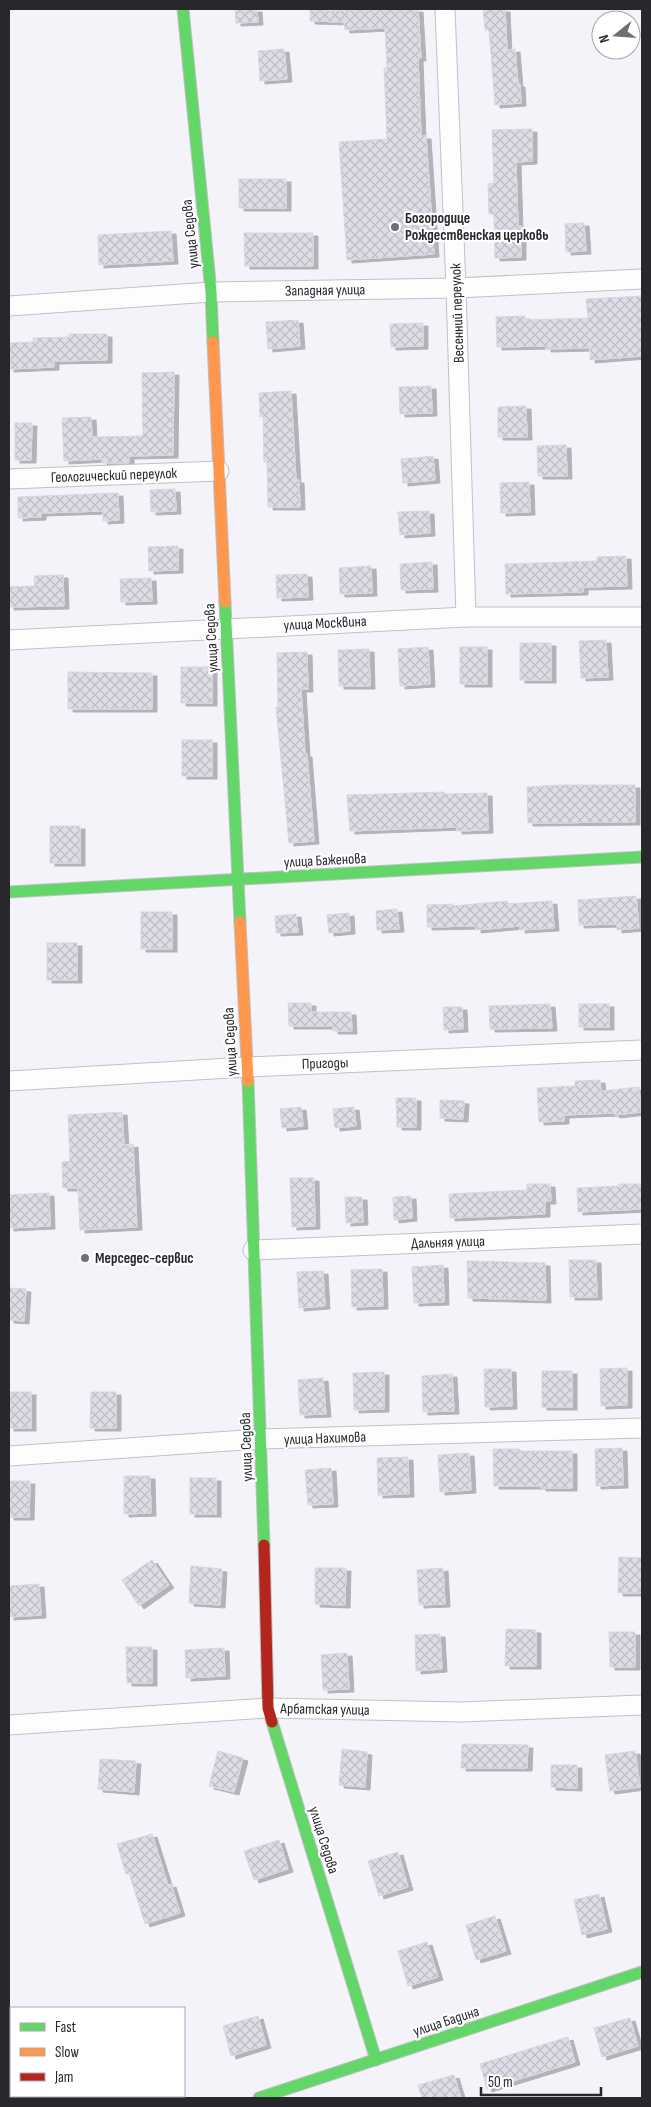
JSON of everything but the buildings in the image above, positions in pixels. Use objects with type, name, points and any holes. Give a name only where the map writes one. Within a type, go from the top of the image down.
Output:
[{"type":"street","name":"улица Седова","points":[[183,9],[211,292],[246,1066],[261,1440],[268,1708],[376,2060]]},
{"type":"street","name":"Весенний переулок","points":[[445,9],[466,617]]},
{"type":"street","name":"Западная улица","points":[[9,306],[211,292],[456,288],[642,279]]},
{"type":"street","name":"Геологический переулок","points":[[9,479],[219,471]]},
{"type":"street","name":"улица Москвина","points":[[9,640],[466,617],[642,617]]},
{"type":"street","name":"улица Баженова","points":[[9,892],[642,857]]},
{"type":"street","name":"Пригоды","points":[[9,1080],[246,1066],[642,1050]]},
{"type":"street","name":"Дальняя улица","points":[[253,1250],[642,1234]]},
{"type":"street","name":"улица Нахимова","points":[[9,1456],[261,1440],[642,1428]]},
{"type":"street","name":"Арбатская улица","points":[[9,1725],[268,1708],[461,1712],[642,1705]]},
{"type":"street","name":"улица Бадина","points":[[258,2098],[642,1972]]},
{"type":"traffic: fast","points":[[183,9],[211,292],[213,342]]},
{"type":"traffic: fast","points":[[225,602],[240,922]]},
{"type":"traffic: fast","points":[[9,892],[642,857]]},
{"type":"traffic: fast","points":[[248,1081],[264,1545]]},
{"type":"traffic: fast","points":[[272,1722],[376,2060]]},
{"type":"traffic: fast","points":[[259,2098],[642,1972]]},
{"type":"traffic: slow","points":[[213,342],[225,602]]},
{"type":"traffic: slow","points":[[240,922],[248,1081]]},
{"type":"traffic: jam","points":[[264,1545],[268,1708],[272,1722]]},
{"type":"place","name":"Богородице Рождественская церковь","points":[[395,227]]},
{"type":"place","name":"Мерседес-сервис","points":[[85,1258]]}]
